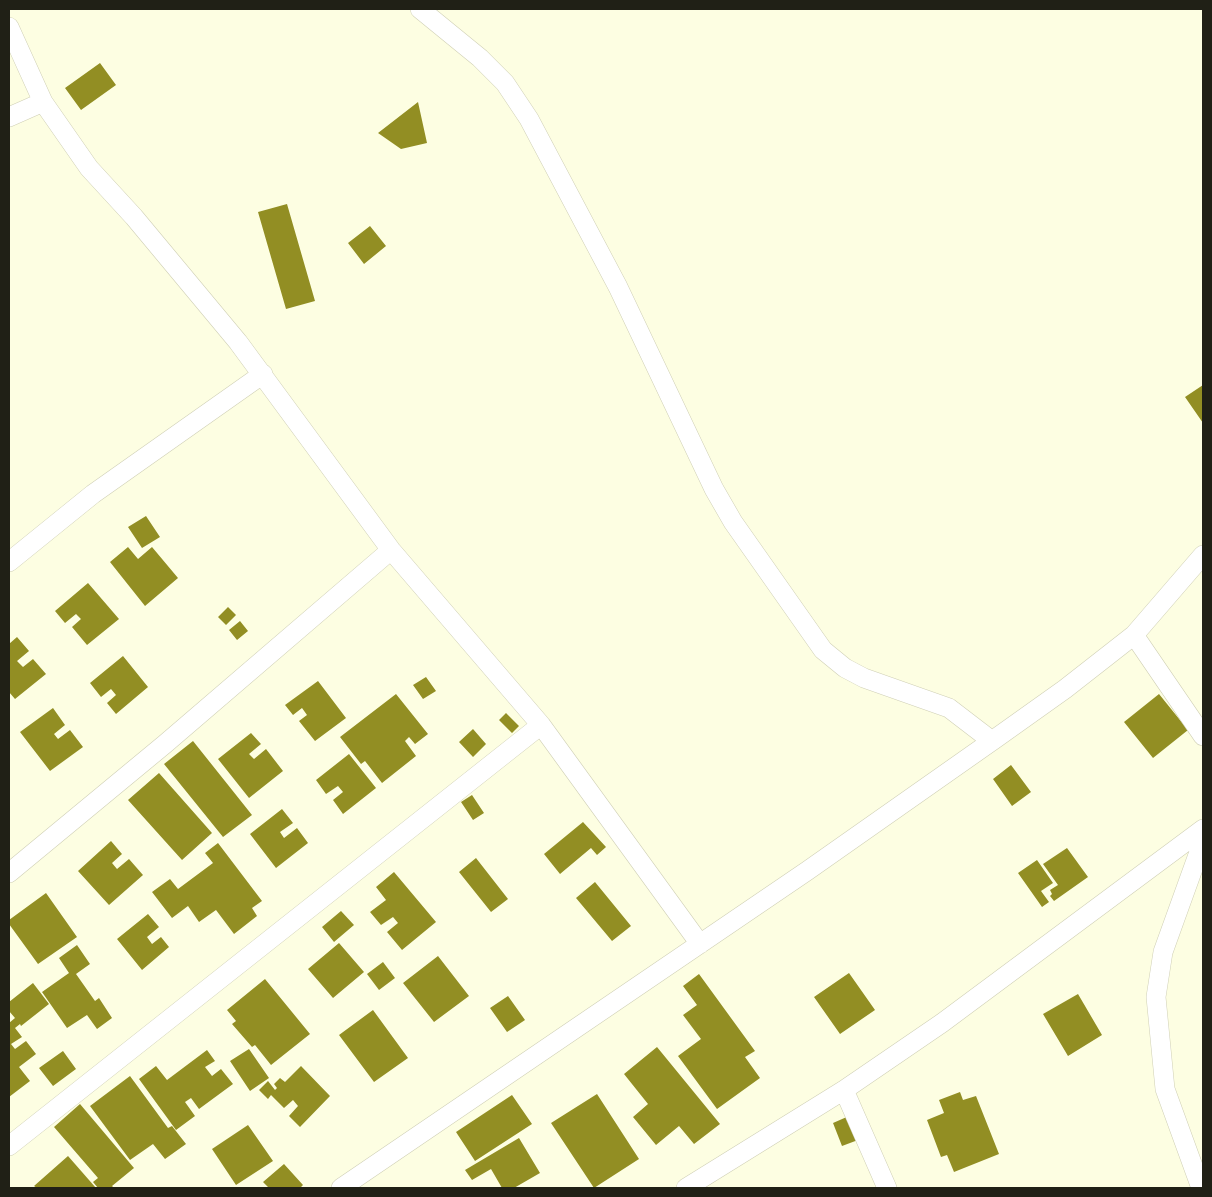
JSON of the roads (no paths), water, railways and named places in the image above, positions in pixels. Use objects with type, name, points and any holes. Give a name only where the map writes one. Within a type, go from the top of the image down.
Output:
[{"type":"street","points":[[420,9],[480,58],[505,83],[529,119],[618,287],[714,489],[733,522],[823,650],[845,668],[864,678],[949,708],[992,741]]},
{"type":"street","points":[[9,27],[44,102],[89,168],[134,217],[263,374],[391,550],[541,725],[700,944]]},
{"type":"street","points":[[9,117],[44,102]]},
{"type":"street","points":[[9,562],[93,494],[263,374]]},
{"type":"street","points":[[9,873],[166,744],[391,550]]},
{"type":"street","points":[[341,1188],[700,944],[1065,689],[1134,635],[1203,555]]},
{"type":"street","points":[[1134,635],[1203,736]]},
{"type":"street","points":[[9,1146],[541,725]]},
{"type":"street","points":[[686,1188],[844,1090],[942,1023],[1203,829]]},
{"type":"street","points":[[1201,1188],[1166,1089],[1156,996],[1163,952],[1203,841]]},
{"type":"street","points":[[844,1090],[887,1188]]}]
